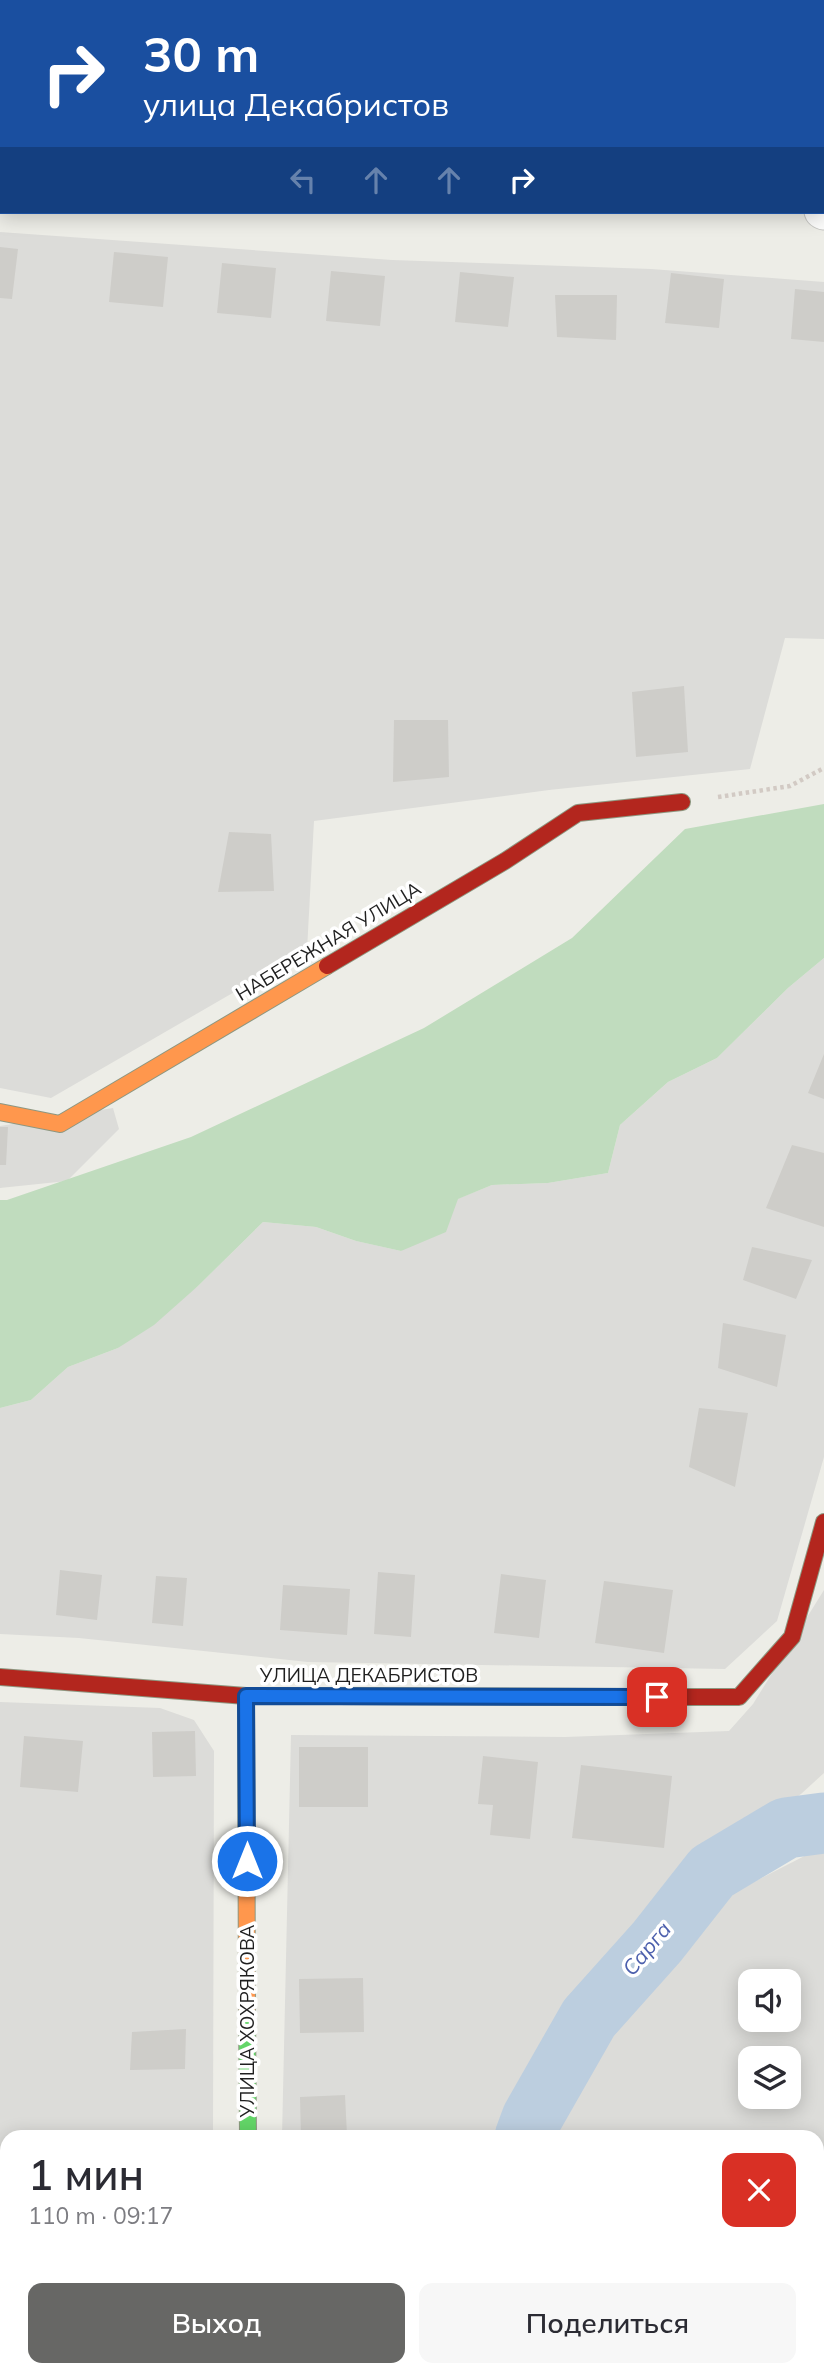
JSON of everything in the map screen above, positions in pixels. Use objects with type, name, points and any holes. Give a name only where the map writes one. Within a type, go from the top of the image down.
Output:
[{"type":"street","name":"НАБЕРЕЖНАЯ УЛИЦА","points":[[0,1112],[60,1124],[505,861],[578,813],[682,802]]},
{"type":"street","name":"УЛИЦА ДЕКАБРИСТОВ","points":[[0,1677],[246,1696],[739,1697],[792,1637],[824,1522]]},
{"type":"street","name":"УЛИЦА ХОХРЯКОВА","points":[[246,1696],[248,2130]]},
{"type":"path","points":[[682,802],[790,786],[824,768]]},
{"type":"shaded area","points":[[0,232],[392,260],[651,269],[824,282],[824,639],[785,638],[750,769],[549,790],[314,821],[307,950],[51,1098],[0,1088]]},
{"type":"shaded area","points":[[824,958],[824,1457],[777,1621],[725,1669],[308,1662],[79,1638],[0,1634],[0,1408],[31,1400],[68,1367],[118,1348],[198,1286],[263,1222],[316,1227],[356,1241],[401,1251],[457,1199],[492,1185],[548,1183],[608,1173],[620,1125],[668,1082],[717,1058],[788,988]]},
{"type":"shaded area","points":[[113,1108],[119,1129],[67,1181],[0,1188],[0,1126]]},
{"type":"shaded area","points":[[824,1590],[824,1773],[801,1794],[686,1871],[574,1991],[512,2118],[509,2130],[282,2130],[291,1735],[565,1737],[729,1731],[753,1704]]},
{"type":"shaded area","points":[[0,1702],[160,1708],[194,1720],[214,1751],[213,2130],[0,2130]]},
{"type":"shaded area","points":[[824,1846],[824,2130],[549,2130],[596,2038],[715,1902]]},
{"type":"green space","points":[[824,804],[824,958],[788,988],[717,1058],[668,1082],[620,1125],[608,1173],[548,1183],[492,1185],[458,1199],[446,1232],[401,1251],[356,1241],[316,1227],[263,1222],[154,1325],[118,1348],[68,1367],[31,1400],[0,1408],[0,1200],[7,1200],[191,1137],[424,1028],[572,938],[685,829]]},
{"type":"building","points":[[0,247],[18,249],[12,299],[0,298]]},
{"type":"building","points":[[114,252],[168,257],[163,307],[109,302]]},
{"type":"building","points":[[222,263],[276,268],[271,318],[217,313]]},
{"type":"building","points":[[331,271],[385,276],[380,326],[326,321]]},
{"type":"building","points":[[460,272],[514,277],[508,327],[455,322]]},
{"type":"building","points":[[671,273],[724,279],[719,328],[665,323]]},
{"type":"building","points":[[795,289],[824,292],[824,342],[791,339]]},
{"type":"building","points":[[555,295],[617,295],[616,340],[557,337]]},
{"type":"building","points":[[684,686],[688,752],[636,757],[632,692]]},
{"type":"building","points":[[394,720],[448,720],[449,777],[393,782]]},
{"type":"building","points":[[229,832],[271,834],[274,891],[218,892]]},
{"type":"building","points":[[824,1054],[824,1099],[808,1093]]},
{"type":"building","points":[[0,1127],[8,1127],[6,1165],[0,1165]]},
{"type":"building","points":[[792,1145],[824,1153],[824,1227],[766,1208]]},
{"type":"building","points":[[752,1247],[812,1260],[796,1299],[743,1280]]},
{"type":"building","points":[[723,1323],[786,1335],[777,1387],[718,1368]]},
{"type":"building","points":[[699,1408],[748,1413],[735,1487],[689,1467]]},
{"type":"building","points":[[60,1570],[102,1575],[97,1620],[56,1615]]},
{"type":"building","points":[[378,1572],[415,1575],[411,1637],[374,1634]]},
{"type":"building","points":[[501,1574],[546,1580],[539,1638],[494,1633]]},
{"type":"building","points":[[156,1576],[187,1578],[183,1626],[152,1623]]},
{"type":"building","points":[[604,1581],[673,1590],[664,1653],[595,1643]]},
{"type":"building","points":[[283,1585],[350,1589],[347,1635],[280,1630]]},
{"type":"building","points":[[195,1731],[196,1776],[153,1777],[152,1732]]},
{"type":"building","points":[[24,1736],[83,1741],[78,1792],[20,1787]]},
{"type":"building","points":[[299,1747],[368,1747],[368,1807],[299,1807]]},
{"type":"building","points":[[483,1756],[538,1762],[530,1839],[490,1835],[493,1805],[478,1804]]},
{"type":"building","points":[[581,1765],[672,1776],[664,1848],[572,1838]]},
{"type":"building","points":[[363,1978],[364,2032],[300,2033],[299,1979]]},
{"type":"building","points":[[186,2029],[185,2069],[130,2070],[132,2032]]},
{"type":"building","points":[[345,2095],[347,2130],[301,2130],[300,2097]]},
{"type":"waterway","name":"Сарга","points":[[528,2130],[589,2018],[657,1942],[712,1872],[786,1828],[824,1823]]},
{"type":"traffic: fast","points":[[247,2012],[248,2130]]},
{"type":"traffic: slow","points":[[0,1112],[60,1124],[327,966]]},
{"type":"traffic: slow","points":[[246,1696],[247,2012]]},
{"type":"traffic: slow","points":[[333,1696],[631,1697]]},
{"type":"traffic: jam","points":[[327,966],[505,861],[578,813],[682,802]]},
{"type":"traffic: jam","points":[[631,1697],[739,1697],[792,1637],[824,1522]]},
{"type":"traffic: jam","points":[[0,1677],[246,1696],[333,1696]]},
{"type":"route","points":[[247,1861],[246,1696],[657,1697]]}]
